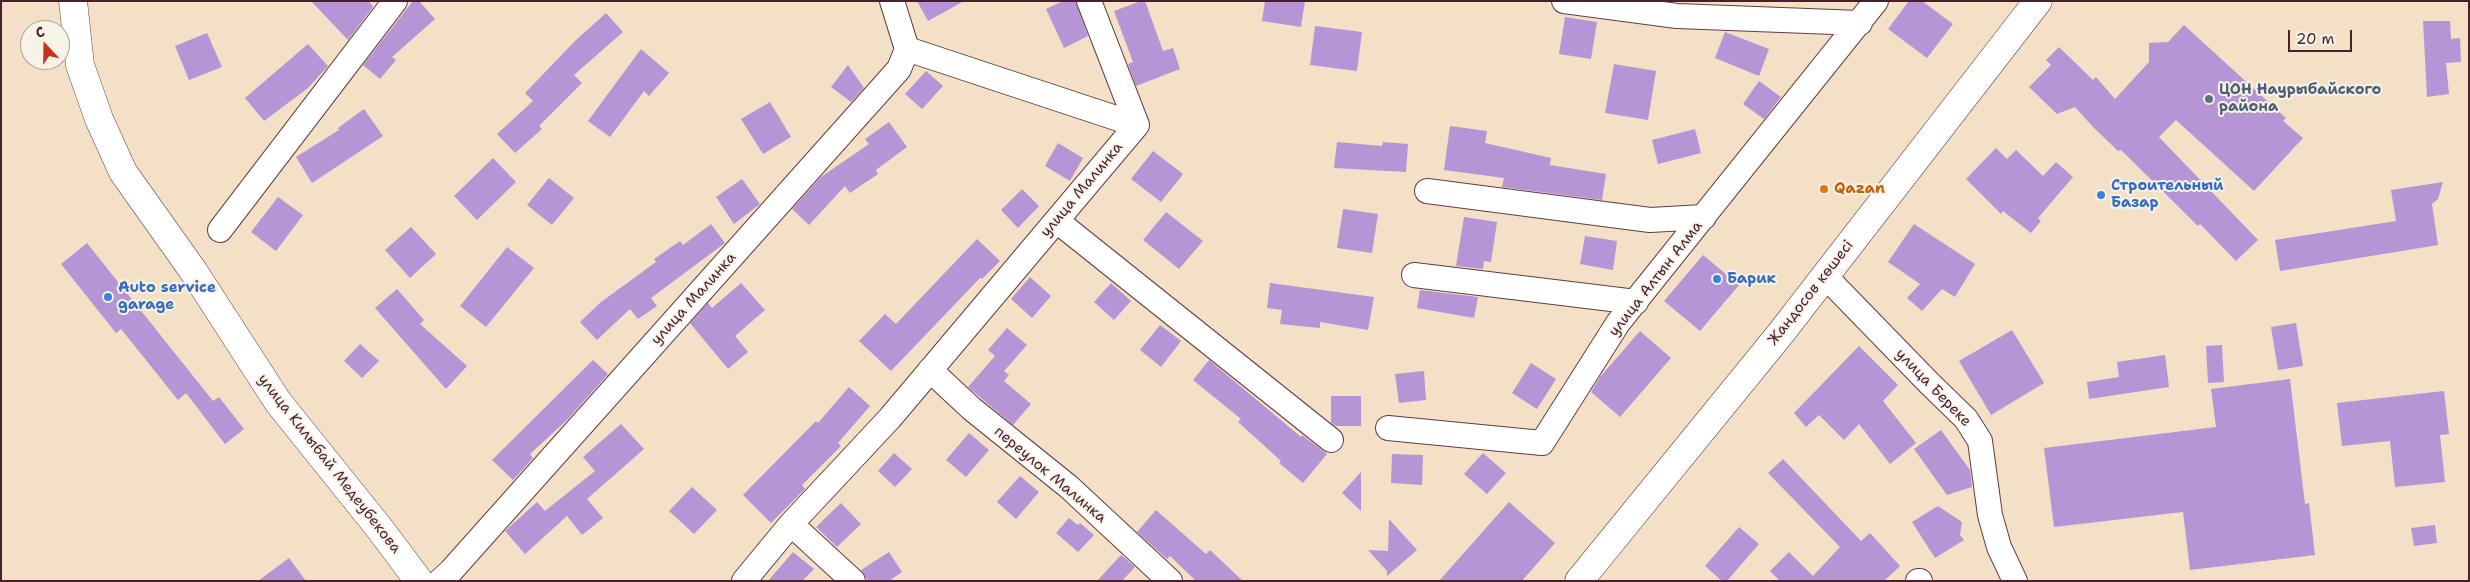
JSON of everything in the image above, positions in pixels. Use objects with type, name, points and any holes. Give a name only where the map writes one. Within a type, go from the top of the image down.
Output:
[{"type":"main road","name":"улица Килыбай Медеубекова","points":[[73,1],[80,64],[99,119],[123,172],[194,272],[278,402],[380,529],[419,581]]},
{"type":"main road","name":"Жандосов көшесі","points":[[1579,581],[1781,333],[2038,1]]},
{"type":"street","points":[[220,230],[395,1]]},
{"type":"street","points":[[892,1],[907,49],[1137,124]]},
{"type":"street","points":[[1089,1],[1137,124]]},
{"type":"street","points":[[1564,1],[1677,16],[1860,23]]},
{"type":"street","name":"улица Алтын Алма","points":[[1388,428],[1542,442],[1618,323],[1876,1]]},
{"type":"street","name":"улица Малинка","points":[[440,581],[451,571],[899,69],[907,49]]},
{"type":"street","name":"улица Малинка","points":[[744,581],[792,524],[890,418],[1137,124]]},
{"type":"street","points":[[1427,191],[1650,220],[1704,218]]},
{"type":"street","points":[[1057,221],[1331,440]]},
{"type":"street","points":[[1414,275],[1636,302]]},
{"type":"street","name":"улица Береке","points":[[1825,276],[1928,384],[1966,419],[1980,441],[1990,515],[1999,547],[2015,581]]},
{"type":"street","name":"переулок Малинка","points":[[930,370],[972,409],[1069,487],[1170,581]]},
{"type":"street","points":[[792,524],[853,581]]},
{"type":"building","points":[[311,1],[369,1],[373,7],[348,40]]},
{"type":"building","points":[[413,1],[419,1],[435,19],[392,57],[396,60],[380,79],[363,65]]},
{"type":"building","points":[[917,1],[964,1],[928,21]]},
{"type":"building","points":[[1063,1],[1076,1],[1088,36],[1064,48],[1046,9]]},
{"type":"building","points":[[1145,1],[1163,51],[1173,48],[1180,69],[1136,86],[1128,64],[1133,62],[1114,11]]},
{"type":"building","points":[[1265,1],[1305,1],[1301,27],[1262,21]]},
{"type":"building","points":[[1909,1],[1922,1],[1953,24],[1927,58],[1888,29]]},
{"type":"building","points":[[606,13],[623,32],[574,75],[582,83],[539,126],[542,129],[515,153],[497,134],[533,101],[525,93],[575,41]]},
{"type":"building","points":[[1565,17],[1597,22],[1591,59],[1559,54]]},
{"type":"building","points":[[2423,21],[2450,21],[2451,39],[2460,38],[2461,62],[2446,63],[2449,94],[2427,97]]},
{"type":"building","points":[[2184,25],[2286,118],[2283,121],[2303,138],[2254,191],[2176,120],[2159,137],[2258,240],[2236,261],[2200,224],[2198,226],[2121,150],[2118,151],[2075,107],[2057,114],[2029,87],[2051,65],[2046,60],[2059,47],[2093,80],[2096,77],[2115,99],[2149,62],[2149,43],[2168,42]]},
{"type":"building","points":[[1315,26],[1362,32],[1357,71],[1310,65]]},
{"type":"building","points":[[1725,32],[1769,49],[1759,76],[1715,58]]},
{"type":"building","points":[[207,33],[222,67],[189,80],[175,46]]},
{"type":"building","points":[[308,44],[328,66],[308,88],[264,121],[245,98]]},
{"type":"building","points":[[641,49],[669,73],[649,96],[644,91],[610,137],[588,121]]},
{"type":"building","points":[[1614,64],[1656,71],[1648,120],[1605,113]]},
{"type":"building","points":[[848,65],[864,88],[851,102],[831,87]]},
{"type":"building","points":[[926,71],[943,86],[922,109],[905,94]]},
{"type":"building","points":[[1759,81],[1781,97],[1764,119],[1743,104]]},
{"type":"building","points":[[770,102],[791,137],[763,154],[741,119]]},
{"type":"building","points":[[364,109],[383,136],[312,183],[296,157],[339,130],[338,128]]},
{"type":"building","points":[[889,122],[907,147],[876,170],[878,174],[850,193],[845,186],[809,225],[792,209],[821,177],[869,144],[865,139]]},
{"type":"building","points":[[1450,126],[1487,131],[1485,143],[1551,158],[1550,165],[1606,174],[1602,200],[1502,187],[1504,178],[1444,170]]},
{"type":"building","points":[[1695,129],[1701,153],[1658,164],[1652,140]]},
{"type":"building","points":[[1337,142],[1382,146],[1383,142],[1408,144],[1406,172],[1334,168]]},
{"type":"building","points":[[1058,143],[1083,158],[1070,181],[1045,166]]},
{"type":"building","points":[[1996,148],[2007,159],[2016,150],[2043,176],[2056,162],[2073,177],[2038,218],[2041,221],[2031,233],[2003,211],[2001,214],[1966,179]]},
{"type":"building","points":[[1153,151],[1183,174],[1161,202],[1131,179]]},
{"type":"building","points":[[493,158],[516,182],[477,220],[454,196]]},
{"type":"building","points":[[549,178],[574,198],[552,225],[527,205]]},
{"type":"building","points":[[742,179],[760,204],[734,224],[716,197]]},
{"type":"building","points":[[2443,182],[2438,199],[2432,204],[2438,245],[2280,271],[2275,240],[2396,221],[2391,190]]},
{"type":"building","points":[[1022,189],[1039,206],[1018,228],[1001,210]]},
{"type":"building","points":[[278,197],[303,215],[276,251],[251,232]]},
{"type":"building","points":[[1343,209],[1378,214],[1372,253],[1337,248]]},
{"type":"building","points":[[1166,212],[1203,241],[1179,269],[1143,240]]},
{"type":"building","points":[[1464,217],[1497,222],[1491,262],[1484,261],[1483,269],[1456,266]]},
{"type":"building","points":[[711,224],[725,243],[651,298],[657,306],[638,319],[630,309],[597,340],[580,322],[601,302],[656,262],[654,259],[680,241],[683,245]]},
{"type":"building","points":[[1914,224],[1975,264],[1955,297],[1942,289],[1922,311],[1907,298],[1920,284],[1888,262]]},
{"type":"building","points":[[411,227],[436,254],[410,278],[385,250]]},
{"type":"building","points":[[1585,236],[1617,241],[1613,270],[1580,264]]},
{"type":"building","points":[[977,239],[1000,261],[982,279],[980,278],[891,371],[859,341],[885,314],[896,324]]},
{"type":"building","name":"Auto service garage","points":[[87,243],[213,401],[219,397],[244,429],[225,444],[186,393],[178,400],[121,329],[116,333],[61,264]]},
{"type":"building","points":[[507,247],[534,268],[486,327],[460,306]]},
{"type":"building","points":[[1703,255],[1739,285],[1700,331],[1664,301]]},
{"type":"building","points":[[1030,277],[1051,296],[1032,318],[1011,299]]},
{"type":"building","points":[[741,283],[765,310],[735,336],[748,352],[728,369],[690,323],[708,303],[712,308]]},
{"type":"building","points":[[1111,283],[1131,301],[1114,320],[1094,302]]},
{"type":"building","points":[[1270,283],[1374,297],[1368,330],[1320,322],[1320,328],[1280,324],[1282,310],[1267,308]]},
{"type":"building","points":[[397,289],[424,320],[420,324],[467,366],[446,389],[375,308]]},
{"type":"building","points":[[1420,290],[1478,297],[1474,318],[1417,308]]},
{"type":"building","points":[[2296,323],[2303,366],[2278,370],[2271,327]]},
{"type":"building","points":[[1160,325],[1181,341],[1161,367],[1140,350]]},
{"type":"building","points":[[1007,328],[1027,345],[1004,371],[1009,375],[1004,381],[1031,404],[1013,425],[968,387],[995,356],[988,350]]},
{"type":"building","points":[[2012,330],[2044,383],[1991,415],[1959,361]]},
{"type":"building","points":[[1640,331],[1671,358],[1620,417],[1591,392],[1600,377]]},
{"type":"building","points":[[360,344],[379,361],[362,378],[344,361]]},
{"type":"building","points":[[2222,345],[2224,382],[2208,383],[2206,346]]},
{"type":"building","points":[[1859,346],[1898,385],[1883,401],[1916,443],[1890,464],[1859,424],[1844,440],[1819,415],[1806,427],[1794,413]]},
{"type":"building","points":[[2165,355],[2169,387],[2089,399],[2087,382],[2119,377],[2117,362]]},
{"type":"building","points":[[593,360],[608,374],[568,419],[530,454],[533,458],[513,480],[492,460]]},
{"type":"building","points":[[1209,360],[1301,437],[1302,435],[1327,454],[1303,483],[1279,463],[1281,461],[1238,422],[1241,419],[1193,380]]},
{"type":"building","points":[[1531,363],[1556,379],[1537,409],[1512,393]]},
{"type":"building","points":[[1424,371],[1426,400],[1399,403],[1395,374]]},
{"type":"building","points":[[2290,379],[2305,504],[2309,503],[2315,555],[2190,570],[2183,512],[2054,527],[2044,448],[2216,427],[2211,389]]},
{"type":"building","points":[[849,387],[870,406],[838,443],[841,446],[802,485],[805,489],[771,523],[743,495],[816,421],[818,423]]},
{"type":"building","points":[[2444,391],[2449,434],[2440,435],[2445,482],[2395,487],[2390,441],[2342,446],[2337,403]]},
{"type":"building","points":[[1331,396],[1361,396],[1361,426],[1336,426],[1331,423]]},
{"type":"building","points":[[621,424],[644,449],[587,499],[603,518],[582,535],[567,516],[525,554],[505,531],[537,502],[545,511],[595,471],[583,457]]},
{"type":"building","points":[[1941,430],[1970,470],[1972,487],[1947,495],[1914,449]]},
{"type":"building","points":[[969,433],[989,450],[966,477],[946,460]]},
{"type":"building","points":[[894,453],[912,469],[895,487],[878,471]]},
{"type":"building","points":[[1483,453],[1506,473],[1487,494],[1464,474]]},
{"type":"building","points":[[1392,454],[1423,455],[1422,485],[1391,483]]},
{"type":"building","points":[[1783,459],[1861,541],[1870,533],[1900,566],[1884,581],[1780,581],[1770,571],[1789,552],[1813,576],[1840,547],[1768,473]]},
{"type":"building","points":[[1361,472],[1361,511],[1342,493]]},
{"type":"building","points":[[1020,476],[1039,492],[1016,519],[997,502]]},
{"type":"building","points":[[692,487],[717,510],[694,534],[669,511]]},
{"type":"building","points":[[1509,502],[1555,543],[1522,581],[1439,581]]},
{"type":"building","points":[[841,503],[861,524],[837,547],[816,527]]},
{"type":"building","points":[[1938,506],[1962,522],[1960,535],[1964,540],[1935,558],[1912,522]]},
{"type":"building","points":[[1156,510],[1206,554],[1210,550],[1243,581],[1196,581],[1170,556],[1167,559],[1137,532]]},
{"type":"building","points":[[1069,518],[1078,525],[1080,523],[1094,535],[1078,552],[1056,533]]},
{"type":"building","points":[[1389,519],[1417,550],[1387,576],[1387,571],[1368,550],[1388,551]]},
{"type":"building","points":[[2435,525],[2437,543],[2414,546],[2411,528]]},
{"type":"building","points":[[1739,527],[1759,544],[1727,581],[1722,581],[1705,566]]},
{"type":"building","points":[[793,552],[814,569],[802,581],[768,581]]},
{"type":"building","points":[[889,552],[902,572],[889,581],[868,581],[861,570]]},
{"type":"building","points":[[1121,555],[1135,567],[1122,581],[1097,581]]},
{"type":"building","points":[[289,558],[306,581],[258,581]]},
{"type":"place","name":"ЦОН Наурыбайского района","points":[[2209,99]]},
{"type":"place","name":"Qazan","points":[[1824,189]]},
{"type":"place","name":"Строительный Базар","points":[[2101,195]]},
{"type":"place","name":"Барик","points":[[1717,279]]},
{"type":"place","name":"Auto service garage","points":[[108,297]]}]
